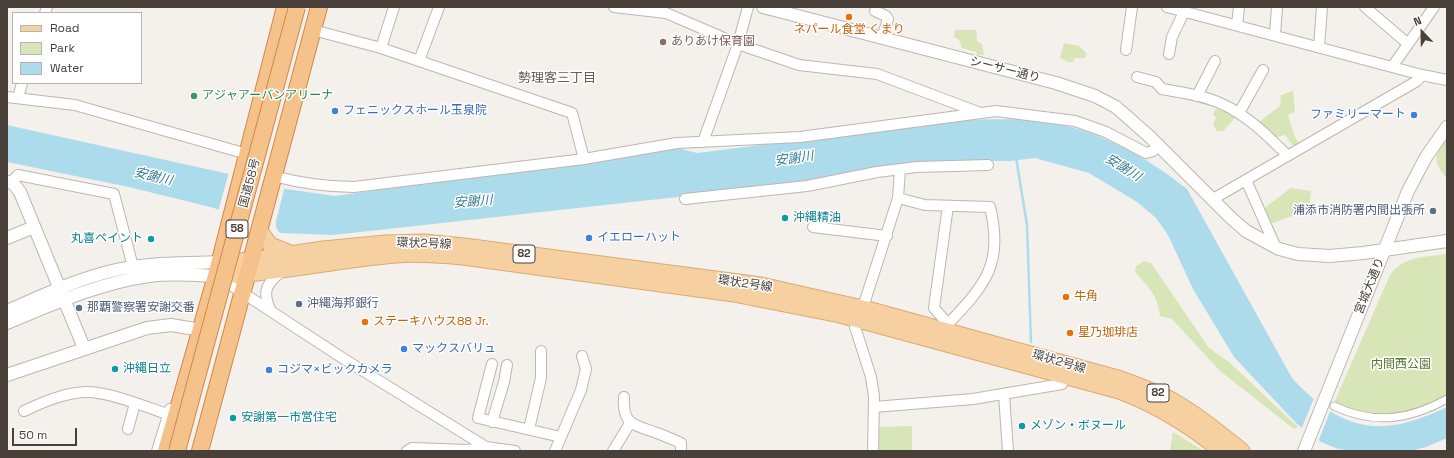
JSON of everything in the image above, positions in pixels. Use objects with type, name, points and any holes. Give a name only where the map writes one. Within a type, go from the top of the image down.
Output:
[{"type":"highway","name":"58","points":[[166,451],[218,269],[286,7]]},
{"type":"highway","name":"国道58号","points":[[177,451],[297,7]]},
{"type":"highway","name":"国道58号","points":[[189,451],[308,7]]},
{"type":"highway","name":"58","points":[[200,451],[244,294],[319,7]]},
{"type":"main road","points":[[260,229],[270,245],[291,254]]},
{"type":"main road","name":"環状2号線","points":[[250,268],[291,254],[386,243],[444,244],[761,285],[857,313]]},
{"type":"main road","name":"環状2号線","points":[[218,269],[250,268],[282,270],[396,255],[426,254],[463,257],[734,294],[857,313],[944,332],[1066,370],[1143,400],[1172,415],[1217,450]]},
{"type":"main road","name":"環状2号線","points":[[1066,370],[1121,378],[1150,389],[1178,403],[1203,420],[1242,451]]},
{"type":"street","points":[[381,48],[394,7]]},
{"type":"street","points":[[419,61],[439,7]]},
{"type":"street","points":[[614,7],[666,13],[738,44],[799,65],[877,74],[980,112]]},
{"type":"street","points":[[703,142],[738,44],[748,7]]},
{"type":"street","name":"シーサー通り","points":[[762,7],[1056,83],[1095,96],[1126,116],[1158,145],[1246,231],[1276,248],[1298,254],[1322,256],[1384,250],[1447,241]]},
{"type":"street","points":[[1126,50],[1132,7]]},
{"type":"street","points":[[1167,7],[1184,12],[1197,11],[1237,25],[1422,75],[1447,80]]},
{"type":"street","points":[[1237,25],[1239,7]]},
{"type":"street","points":[[1274,35],[1277,7]]},
{"type":"street","points":[[1319,47],[1322,7]]},
{"type":"street","points":[[1365,7],[1407,44]]},
{"type":"street","points":[[1392,67],[1429,8]]},
{"type":"street","points":[[875,11],[886,16],[888,19],[882,38]]},
{"type":"street","points":[[1169,54],[1172,37],[1184,12]]},
{"type":"street","points":[[313,30],[381,48],[572,113],[584,159]]},
{"type":"street","points":[[1197,96],[1215,61]]},
{"type":"street","points":[[1239,113],[1263,70]]},
{"type":"street","points":[[1213,199],[1416,81],[1422,75]]},
{"type":"street","points":[[1137,77],[1156,82],[1162,89],[1197,96],[1222,104],[1239,113],[1271,139],[1287,155]]},
{"type":"street","points":[[18,98],[22,84]]},
{"type":"street","points":[[7,97],[75,105],[247,154]]},
{"type":"street","points":[[273,179],[328,186],[354,187],[584,159],[677,143],[800,137],[996,111],[1075,121],[1106,132],[1146,153],[1153,151],[1158,145]]},
{"type":"street","name":"宮城大通り","points":[[1305,447],[1329,401],[1384,250],[1416,174],[1447,127]]},
{"type":"street","points":[[685,199],[807,186],[877,172],[917,167],[988,165]]},
{"type":"street","points":[[873,451],[874,407],[871,377],[856,327],[857,313],[865,301],[887,236],[898,198],[900,170]]},
{"type":"street","points":[[84,348],[18,187],[9,182],[18,175],[114,194],[133,267]]},
{"type":"street","points":[[1246,180],[1276,248]]},
{"type":"street","points":[[898,198],[925,205],[948,206],[990,208],[996,240],[992,266],[981,288],[944,332],[934,308],[948,206]]},
{"type":"street","points":[[7,238],[34,227]]},
{"type":"street","points":[[813,227],[887,236]]},
{"type":"street","points":[[7,322],[62,295],[98,275],[133,267],[218,269],[244,294],[344,359],[486,447]]},
{"type":"street","points":[[7,311],[62,295],[137,278],[218,269]]},
{"type":"street","points":[[271,311],[266,299],[267,288],[272,279],[282,270]]},
{"type":"street","points":[[7,375],[147,328],[171,325],[201,330]]},
{"type":"street","points":[[529,429],[540,378],[541,350]]},
{"type":"street","points":[[555,451],[581,390],[586,369],[582,356]]},
{"type":"street","points":[[492,364],[478,418],[561,437]]},
{"type":"street","points":[[492,422],[504,382],[507,365]]},
{"type":"street","points":[[874,407],[973,399],[1004,395],[1062,384],[1066,370]]},
{"type":"street","points":[[157,451],[167,414],[187,381]]},
{"type":"street","points":[[24,411],[62,396],[89,392],[167,414]]},
{"type":"street","points":[[1004,395],[1008,451]]},
{"type":"street","points":[[624,397],[624,406],[630,423],[634,426],[680,443],[681,451]]},
{"type":"street","points":[[1329,401],[1365,417],[1384,418],[1405,416],[1427,410],[1447,399]]},
{"type":"street","points":[[128,429],[135,404]]},
{"type":"street","points":[[613,451],[630,423]]},
{"type":"street","points":[[406,451],[412,448],[468,450],[486,447],[515,451]]},
{"type":"green space","points":[[955,30],[976,30],[977,41],[982,44],[984,55],[978,55],[976,52],[962,48],[959,40],[954,37]]},
{"type":"green space","points":[[1064,43],[1079,46],[1087,54],[1085,58],[1075,58],[1073,62],[1068,62],[1060,58]]},
{"type":"green space","points":[[1293,91],[1295,112],[1288,115],[1295,137],[1299,143],[1293,146],[1285,135],[1277,137],[1259,122],[1280,106],[1281,95]]},
{"type":"green space","points":[[1216,109],[1226,112],[1235,118],[1223,131],[1217,131],[1213,125],[1216,118],[1213,114]]},
{"type":"green space","points":[[1447,138],[1447,178],[1439,167],[1436,158],[1439,149]]},
{"type":"green space","points":[[1291,188],[1311,191],[1309,210],[1270,224],[1263,209]]},
{"type":"green space","name":"内間西公園","points":[[1447,254],[1447,395],[1406,413],[1378,416],[1349,410],[1334,403],[1390,275],[1401,264],[1416,258]]},
{"type":"green space","points":[[1144,261],[1151,263],[1209,348],[1229,362],[1298,427],[1294,429],[1220,371],[1172,319],[1160,316],[1155,297],[1135,272],[1136,266]]},
{"type":"green space","points":[[912,426],[912,451],[877,451],[878,427]]},
{"type":"green space","points":[[1173,432],[1204,451],[1170,451]]},
{"type":"water","name":"安謝川","points":[[1000,119],[1039,121],[1059,124],[1079,129],[1118,144],[1153,165],[1187,189],[1292,378],[1310,396],[1328,410],[1346,419],[1364,425],[1382,426],[1402,424],[1447,407],[1447,438],[1426,447],[1409,451],[1353,451],[1338,449],[1321,442],[1297,424],[1234,357],[1193,289],[1168,235],[1156,218],[1137,202],[1089,173],[1035,158],[1011,161],[964,161],[796,184],[333,235],[281,233],[214,208],[129,187],[7,162],[7,125],[229,174],[286,189],[335,196],[678,148],[697,153],[960,120]]},
{"type":"pier","points":[[229,172],[285,186],[276,221],[276,227],[280,234],[218,212]]},
{"type":"pier","points":[[1314,398],[1331,409],[1318,442],[1301,430]]},
{"type":"waterway","points":[[1016,157],[1027,225],[1031,342]]},
{"type":"place","name":"ネパール食堂 くまり","points":[[849,17]]},
{"type":"place","name":"ありあけ保育園","points":[[663,42]]},
{"type":"place","name":"アジャアーバンアリーナ","points":[[194,96]]},
{"type":"place","name":"フェニックスホール玉泉院","points":[[335,111]]},
{"type":"place","name":"ファミリーマート","points":[[1414,115]]},
{"type":"place","name":"浦添市消防署内間出張所","points":[[1433,211]]},
{"type":"place","name":"沖縄精油","points":[[785,218]]},
{"type":"place","name":"イエローハット","points":[[589,238]]},
{"type":"place","name":"丸喜ペイント","points":[[151,239]]},
{"type":"place","name":"牛角","points":[[1066,297]]},
{"type":"place","name":"沖縄海邦銀行","points":[[299,304]]},
{"type":"place","name":"那覇警察署安謝交番","points":[[79,308]]},
{"type":"place","name":"ステーキハウス88 Jr.","points":[[365,322]]},
{"type":"place","name":"星乃珈琲店","points":[[1070,333]]},
{"type":"place","name":"マックスバリュ","points":[[404,349]]},
{"type":"place","name":"沖縄日立","points":[[115,369]]},
{"type":"place","name":"コジマ×ビックカメラ","points":[[269,370]]},
{"type":"place","name":"安謝第一市営住宅","points":[[233,418]]},
{"type":"place","name":"メゾン・ボヌール","points":[[1022,426]]},
{"type":"district","name":"勢理客三丁目","points":[[557,78]]}]
